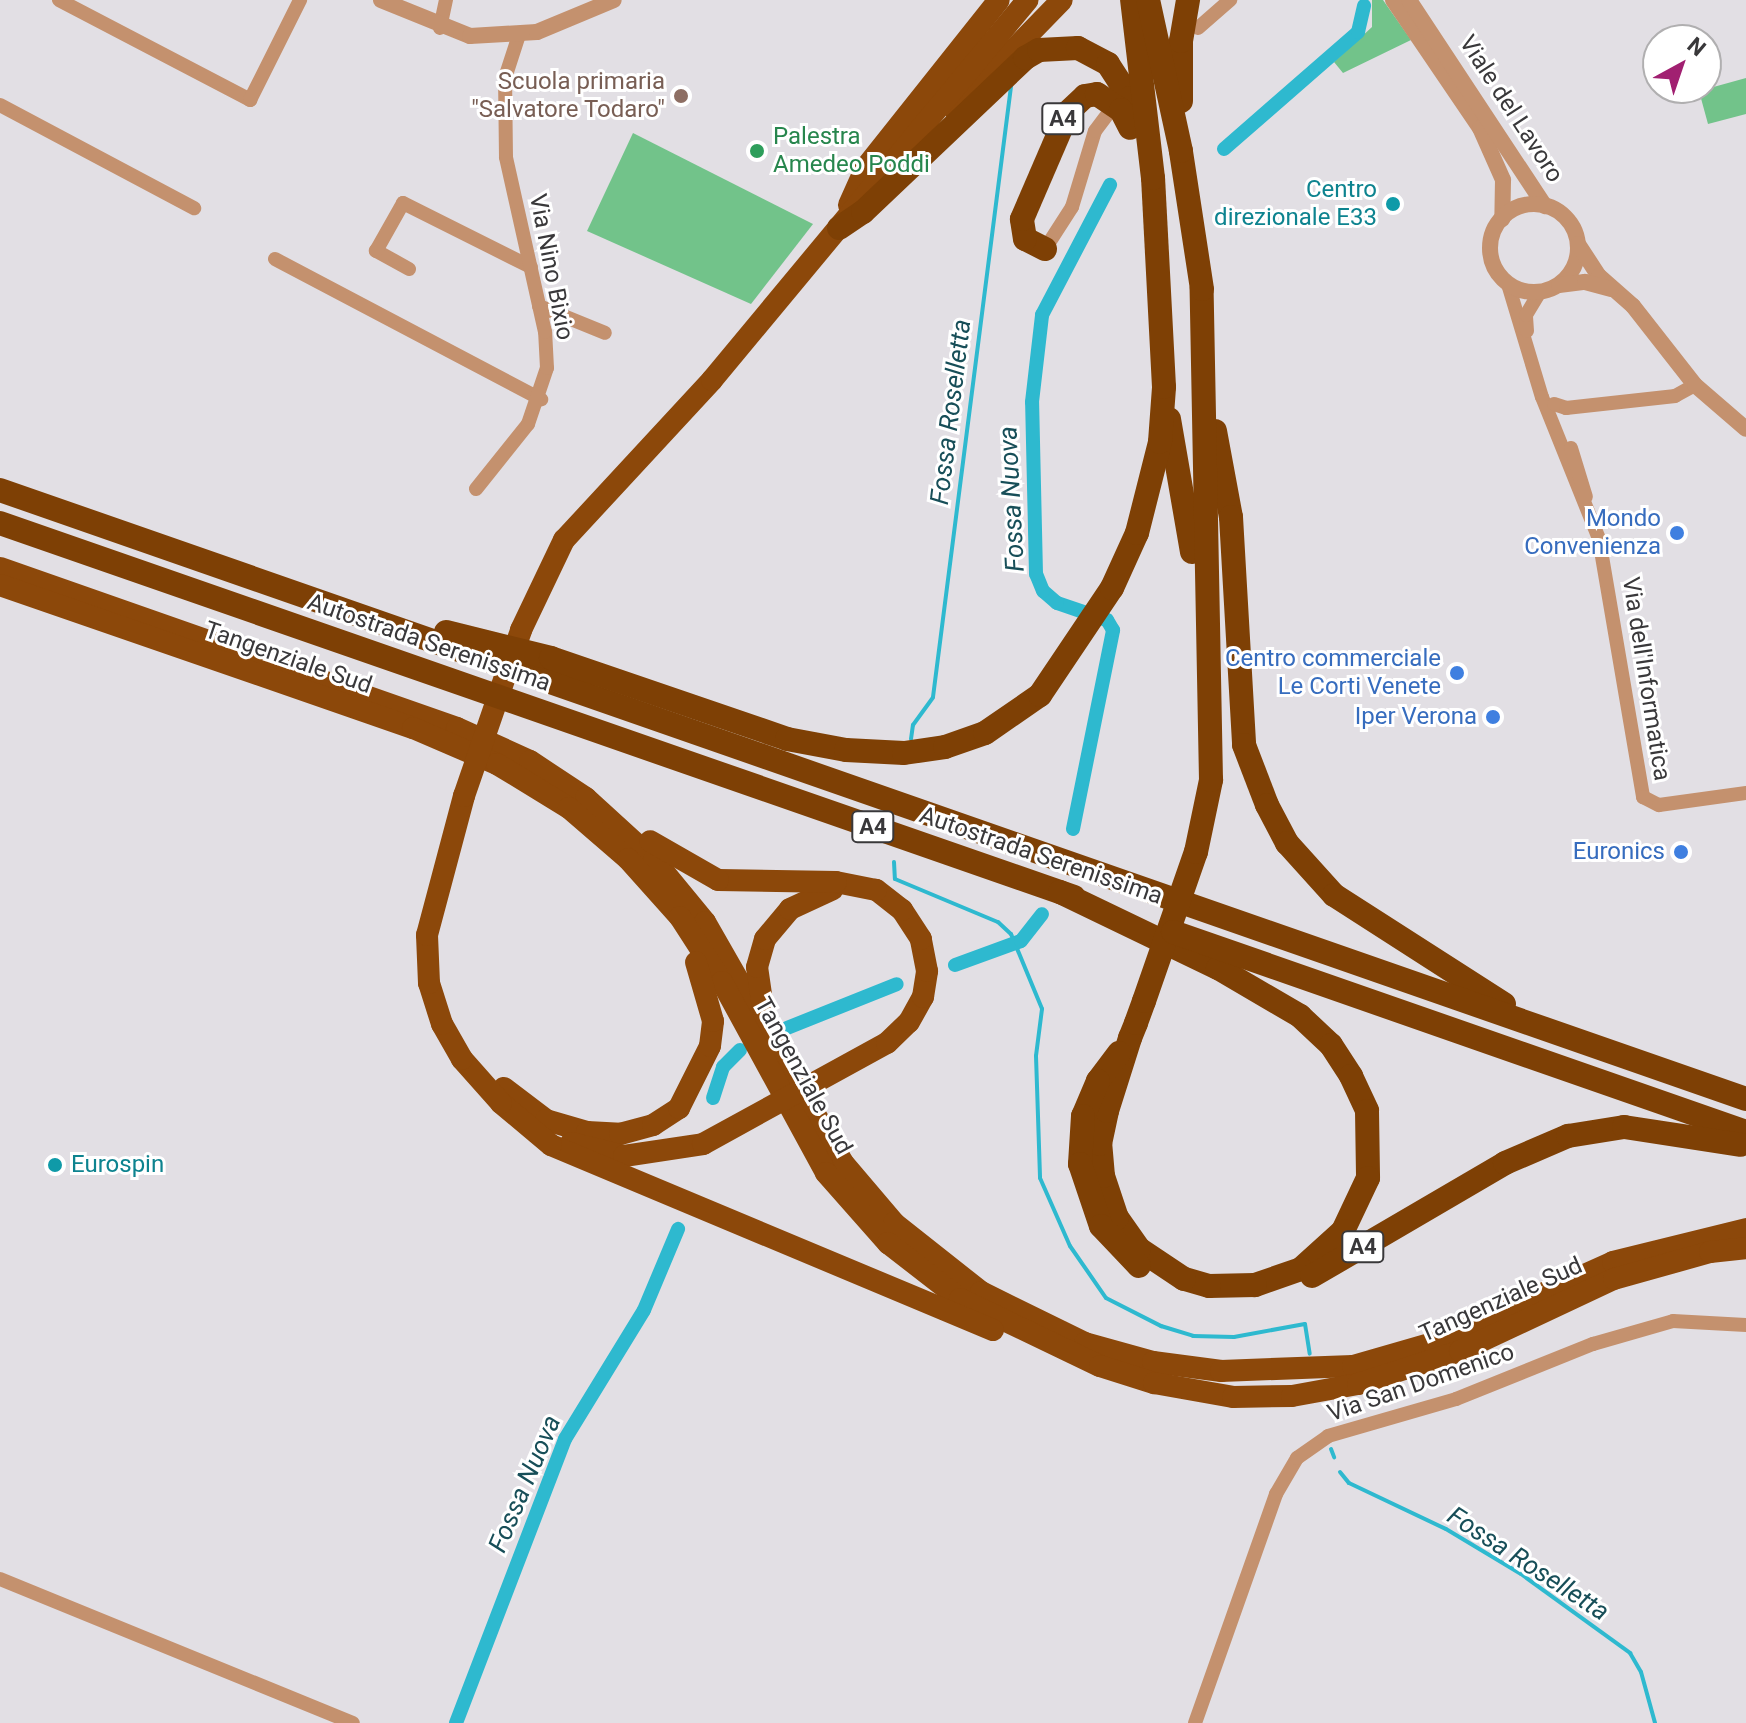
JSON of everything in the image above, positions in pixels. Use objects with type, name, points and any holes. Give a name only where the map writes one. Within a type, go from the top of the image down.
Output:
[{"type":"highway","points":[[839,228],[866,167],[999,0]]},
{"type":"highway","points":[[1028,0],[712,380],[564,540],[521,630],[464,796],[427,935],[429,983],[442,1024],[462,1059],[501,1103],[551,1145],[699,1211],[1030,1345],[1100,1366]]},
{"type":"highway","points":[[839,228],[1062,0]]},
{"type":"highway","name":"A4","points":[[1132,0],[1153,181],[1164,387],[1209,661]]},
{"type":"highway","name":"A4","points":[[1060,892],[1260,991],[1300,1016],[1331,1045],[1367,1111],[1371,1148],[1360,1204],[1324,1253],[1279,1280],[1234,1287],[1184,1279],[1139,1249],[1117,1218],[1103,1176],[1100,1144],[1130,1038],[1144,1001],[1196,852],[1211,780],[1202,289],[1181,151],[1148,0]]},
{"type":"highway","name":"A4","points":[[1181,151],[1181,41],[1188,0]]},
{"type":"highway","points":[[839,228],[863,212],[1025,58],[1054,47],[1078,48],[1108,64],[1130,98],[1153,181]]},
{"type":"highway","name":"A4","points":[[1045,249],[1025,239],[1022,219],[1061,123],[1085,96],[1106,97],[1121,110],[1153,181]]},
{"type":"highway","name":"A4","points":[[1205,377],[1231,517],[1244,745],[1267,805],[1287,843],[1334,895],[1532,1024]]},
{"type":"highway","name":"A4","points":[[386,624],[471,637],[551,658],[787,739],[846,750],[904,753],[945,747],[1012,718],[1062,669],[1095,617],[1137,533],[1160,442],[1164,387]]},
{"type":"highway","name":"Autostrada Serenissima","points":[[0,490],[1746,1099]]},
{"type":"highway","name":"Autostrada Serenissima","points":[[0,523],[1746,1132]]},
{"type":"highway","name":"Tangenziale Sud","points":[[0,568],[457,728],[530,761],[586,798],[682,891],[769,1033],[843,1163],[918,1244],[981,1292],[1020,1314],[1085,1343],[1153,1362],[1251,1372],[1353,1366],[1433,1343],[1613,1262],[1746,1229]]},
{"type":"highway","name":"Tangenziale Sud","points":[[0,585],[455,745],[569,808],[628,859],[699,944],[826,1173],[888,1243],[960,1299],[1100,1366],[1154,1383],[1233,1397],[1292,1396],[1358,1384],[1460,1351],[1614,1279],[1710,1252],[1746,1248]]},
{"type":"highway","points":[[501,1103],[562,1140],[624,1156],[703,1144],[767,1106],[819,1082],[900,1033],[917,1012],[926,985],[926,957],[913,923],[890,898],[862,885],[718,880],[673,858],[586,798]]},
{"type":"highway","points":[[429,983],[488,1071],[546,1120],[587,1132],[620,1134],[653,1125],[679,1108],[698,1077],[713,1021],[694,960],[628,859]]},
{"type":"highway","points":[[769,1033],[757,967],[772,927],[790,909],[817,894],[862,885]]},
{"type":"highway","name":"A4","points":[[1130,1038],[1098,1081],[1083,1116],[1080,1164],[1087,1196],[1111,1240],[1137,1264],[1194,1294],[1240,1300],[1287,1289],[1505,1163],[1568,1136],[1624,1127],[1746,1147]]},
{"type":"street","points":[[59,0],[250,100],[300,0]]},
{"type":"street","points":[[381,0],[440,28],[470,36],[519,35],[614,0]]},
{"type":"street","points":[[440,28],[446,0]]},
{"type":"street","points":[[1198,28],[1230,0]]},
{"type":"street","name":"Viale del Lavoro","points":[[1393,0],[1480,128],[1503,180],[1502,219],[1490,245],[1491,259],[1508,284]]},
{"type":"street","name":"Viale del Lavoro","points":[[1409,0],[1545,206],[1568,219],[1578,244],[1599,276],[1617,291],[1695,385],[1746,429]]},
{"type":"street","name":"Via Nino Bixio","points":[[476,489],[541,399],[547,368],[539,306],[504,130],[505,78],[519,35]]},
{"type":"street","points":[[0,105],[194,208]]},
{"type":"street","points":[[1045,249],[1072,207],[1095,131],[1107,115]]},
{"type":"street","points":[[409,269],[376,251],[403,203],[531,267]]},
{"type":"street","name":"Viale del Lavoro","points":[[1502,219],[1522,206],[1545,206]]},
{"type":"street","points":[[1559,285],[1576,262],[1578,244]]},
{"type":"street","points":[[275,259],[541,399]]},
{"type":"street","points":[[1508,284],[1540,292],[1559,285],[1585,282],[1617,291]]},
{"type":"street","name":"Via dell'Informatica","points":[[1508,284],[1542,397],[1589,513],[1608,580],[1643,797],[1659,805],[1746,793]]},
{"type":"street","name":"Via dell'Informatica","points":[[1540,292],[1526,315],[1526,327],[1584,479],[1589,513]]},
{"type":"street","points":[[539,306],[605,333]]},
{"type":"street","points":[[1554,404],[1566,408],[1675,396],[1695,385]]},
{"type":"street","name":"Via San Domenico","points":[[1195,1723],[1276,1494],[1297,1458],[1328,1436],[1456,1399],[1633,1332],[1673,1321],[1746,1325]]},
{"type":"street","points":[[0,1579],[353,1723]]},
{"type":"green space","points":[[1372,0],[1383,0],[1411,40],[1343,73],[1334,62],[1372,27]]},
{"type":"green space","points":[[1746,78],[1746,114],[1708,124],[1703,104],[1722,104],[1722,85]]},
{"type":"green space","points":[[633,133],[813,224],[751,304],[587,231]]},
{"type":"waterway","name":"Fossa Nuova","points":[[1224,149],[1358,32],[1364,6]]},
{"type":"waterway","name":"Fossa Roselletta","points":[[911,739],[913,725],[933,697],[1011,86]]},
{"type":"waterway","name":"Fossa Nuova","points":[[1073,829],[1113,630],[1107,620],[1057,603],[1043,591],[1036,574],[1032,402],[1042,315],[1110,185]]},
{"type":"waterway","name":"Fossa Roselletta","points":[[894,862],[895,879],[998,922],[1011,934],[1042,1009],[1036,1056],[1040,1178],[1070,1246],[1106,1298],[1161,1326],[1193,1336],[1234,1337],[1305,1324],[1310,1354]]},
{"type":"waterway","name":"Fossa Nuova","points":[[955,965],[1021,941],[1042,914]]},
{"type":"waterway","name":"Fossa Nuova","points":[[787,1028],[897,984]]},
{"type":"waterway","name":"Fossa Nuova","points":[[713,1098],[723,1067],[740,1050]]},
{"type":"waterway","name":"Fossa Nuova","points":[[456,1723],[565,1439],[644,1310],[678,1229]]},
{"type":"waterway","name":"Fossa Roselletta","points":[[1331,1449],[1334,1457]]},
{"type":"waterway","name":"Fossa Roselletta","points":[[1340,1472],[1349,1483],[1446,1529],[1521,1574],[1630,1653],[1641,1672],[1655,1723]]},
{"type":"place","name":"Scuola primaria \"Salvatore Todaro\"","points":[[681,96]]},
{"type":"place","name":"Palestra Amedeo Poddi","points":[[757,151]]},
{"type":"place","name":"Centro direzionale E33","points":[[1393,204]]},
{"type":"place","name":"Mondo Convenienza","points":[[1677,533]]},
{"type":"place","name":"Centro commerciale Le Corti Venete","points":[[1457,673]]},
{"type":"place","name":"Iper Verona","points":[[1493,717]]},
{"type":"place","name":"Euronics","points":[[1681,852]]},
{"type":"place","name":"Eurospin","points":[[55,1165]]}]
